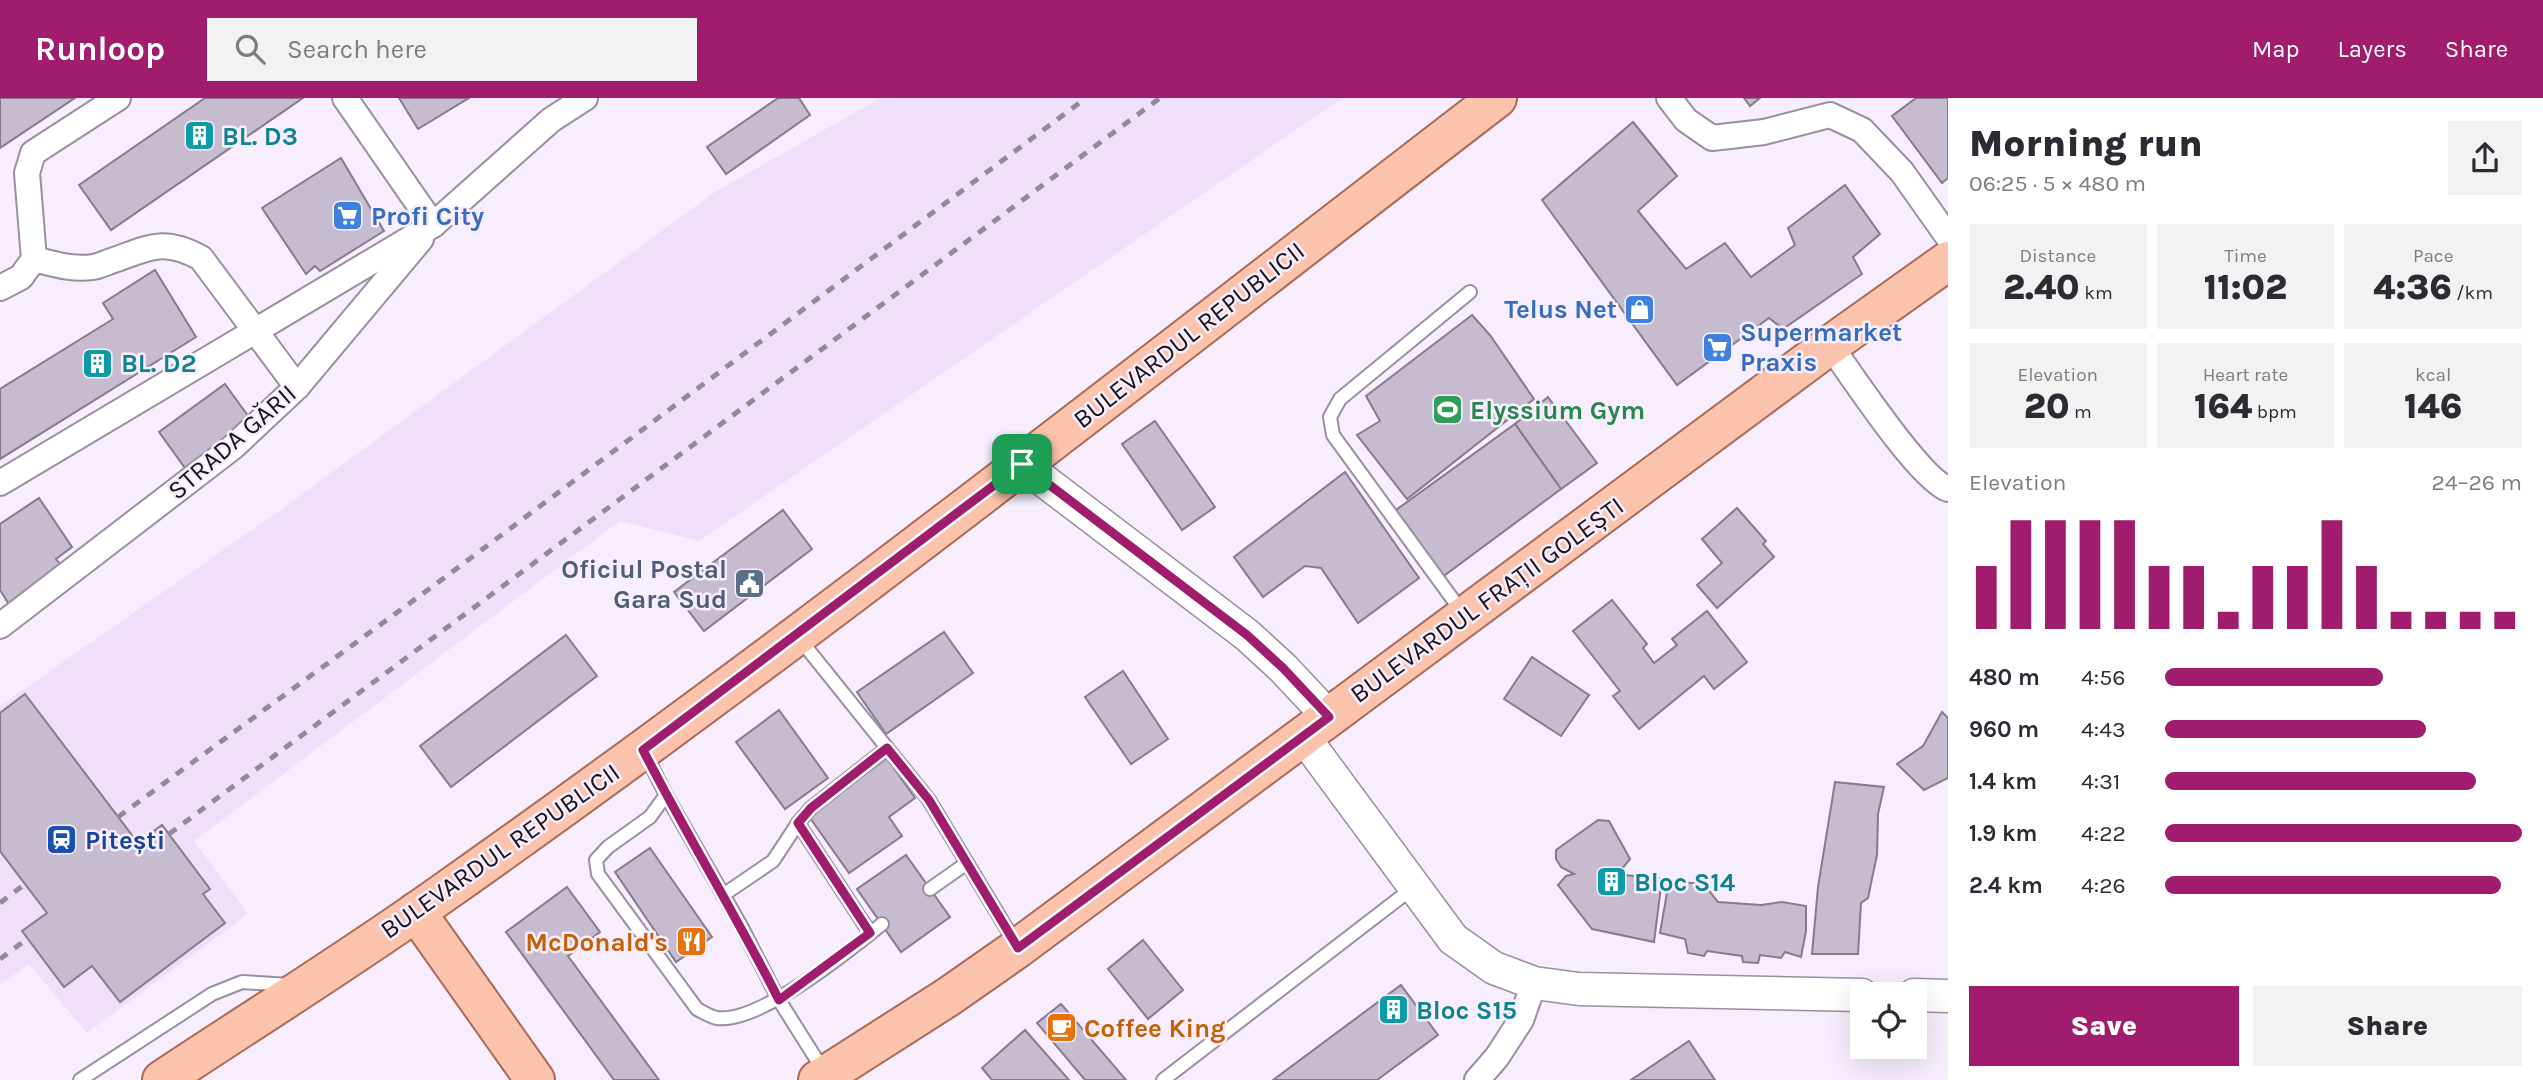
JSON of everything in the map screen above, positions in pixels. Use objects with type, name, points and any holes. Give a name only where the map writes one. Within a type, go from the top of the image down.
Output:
[{"type":"main road","name":"BULEVARDUL REPUBLICII","points":[[162,1080],[416,912],[643,750],[1022,464],[1497,98]]},
{"type":"main road","name":"BULEVARDUL FRAȚII GOLEȘTI","points":[[822,1077],[1018,948],[1830,345],[1948,261]]},
{"type":"main road","points":[[416,912],[536,1080]]},
{"type":"street","points":[[0,288],[21,277],[34,260],[27,173],[33,153],[118,98]]},
{"type":"street","points":[[345,98],[433,225]]},
{"type":"street","points":[[0,483],[433,225],[551,120],[584,98]]},
{"type":"street","points":[[1669,98],[1686,120],[1712,138],[1764,132],[1830,116],[1863,130],[1902,172],[1948,237]]},
{"type":"street","name":"STRADA GĂRII","points":[[0,626],[233,447],[298,387],[433,225]]},
{"type":"street","points":[[34,260],[71,268],[95,267],[159,245],[175,246],[201,258],[298,387]]},
{"type":"street","points":[[1830,345],[1913,457],[1940,486],[1948,489]]},
{"type":"street","points":[[1022,464],[1247,635],[1283,668],[1415,887],[1453,939],[1494,968],[1534,983],[1579,989],[1850,995]]},
{"type":"street","points":[[1477,1080],[1497,1057],[1521,1020],[1534,983]]},
{"type":"street","points":[[1927,995],[1948,996]]},
{"type":"lane","points":[[1466,617],[1333,435],[1330,417],[1340,399],[1470,292]]},
{"type":"lane","points":[[796,634],[929,800],[1018,948]]},
{"type":"lane","points":[[723,895],[773,861],[811,808],[887,748]]},
{"type":"lane","points":[[643,750],[822,1077]]},
{"type":"lane","points":[[666,795],[650,817],[608,847],[596,860],[598,874],[697,1009],[717,1018],[746,1014],[779,1000],[882,924]]},
{"type":"lane","points":[[798,823],[870,933]]},
{"type":"lane","points":[[930,889],[967,863]]},
{"type":"lane","points":[[1163,1080],[1415,887]]},
{"type":"lane","points":[[80,1080],[212,994],[242,982],[304,986]]},
{"type":"shaded area","points":[[880,98],[1342,98],[699,541],[620,521],[194,841],[248,914],[87,1033],[29,964],[0,985],[0,706],[283,508],[715,192]]},
{"type":"building","points":[[0,98],[75,98],[0,148]]},
{"type":"building","name":"BL. D3","points":[[205,98],[303,98],[111,230],[79,185]]},
{"type":"building","points":[[399,98],[469,98],[418,129]]},
{"type":"building","points":[[778,98],[799,98],[810,115],[726,174],[707,147]]},
{"type":"building","points":[[1744,98],[1760,98],[1750,106]]},
{"type":"building","points":[[1916,98],[1948,98],[1948,178],[1942,183],[1892,116]]},
{"type":"building","points":[[1633,122],[1677,176],[1638,211],[1686,269],[1725,243],[1751,277],[1795,245],[1788,228],[1845,185],[1880,234],[1853,257],[1862,274],[1783,329],[1769,318],[1677,385],[1542,200]]},
{"type":"building","points":[[341,158],[384,231],[320,271],[315,266],[306,274],[262,208]]},
{"type":"building","name":"BL. D2","points":[[155,270],[196,337],[0,459],[0,389],[113,319],[103,303]]},
{"type":"building","name":"Elyssium Gym","points":[[1472,315],[1490,335],[1534,399],[1407,499],[1357,435],[1380,421],[1366,396]]},
{"type":"building","points":[[225,384],[251,420],[185,468],[159,432]]},
{"type":"building","points":[[1548,397],[1597,463],[1561,489],[1515,424]]},
{"type":"building","points":[[1155,421],[1215,507],[1182,530],[1122,444]]},
{"type":"building","points":[[1515,424],[1561,489],[1441,578],[1396,510]]},
{"type":"building","points":[[1345,472],[1419,578],[1358,623],[1321,568],[1305,566],[1263,597],[1234,557]]},
{"type":"building","points":[[39,498],[72,547],[56,559],[64,569],[10,606],[0,590],[0,524]]},
{"type":"building","points":[[1737,508],[1766,541],[1763,544],[1774,557],[1717,608],[1697,585],[1722,563],[1702,539]]},
{"type":"building","points":[[783,510],[812,549],[704,631],[674,592]]},
{"type":"building","points":[[1612,600],[1647,644],[1643,648],[1654,663],[1677,645],[1672,639],[1707,611],[1747,662],[1714,689],[1704,676],[1639,729],[1613,696],[1620,691],[1573,631]]},
{"type":"building","points":[[944,632],[973,673],[886,734],[857,692]]},
{"type":"building","points":[[566,635],[597,676],[451,787],[420,746]]},
{"type":"building","points":[[1532,657],[1589,695],[1561,736],[1504,699]]},
{"type":"building","points":[[1123,671],[1168,739],[1131,764],[1085,697]]},
{"type":"building","points":[[25,694],[138,843],[162,825],[210,889],[203,894],[225,923],[120,1002],[92,966],[64,987],[22,931],[47,913],[0,851],[0,713]]},
{"type":"building","points":[[779,710],[828,778],[785,809],[736,742]]},
{"type":"building","points":[[1942,712],[1948,718],[1948,778],[1924,790],[1897,764],[1923,746]]},
{"type":"building","points":[[887,758],[915,798],[889,817],[902,836],[849,873],[808,815]]},
{"type":"building","points":[[1835,782],[1884,787],[1878,814],[1877,855],[1868,898],[1861,903],[1858,954],[1812,954],[1818,887]]},
{"type":"building","name":"Bloc S14","points":[[1598,820],[1609,821],[1630,859],[1621,870],[1625,875],[1662,879],[1654,942],[1592,929],[1558,885],[1566,876],[1574,874],[1561,867],[1556,859],[1556,850]]},
{"type":"building","points":[[650,848],[712,937],[676,962],[615,872]]},
{"type":"building","points":[[906,855],[950,917],[901,952],[857,889]]},
{"type":"building","points":[[1669,881],[1704,884],[1718,902],[1761,905],[1782,902],[1806,906],[1806,931],[1801,957],[1785,952],[1781,958],[1760,955],[1758,963],[1743,962],[1742,956],[1707,951],[1704,956],[1688,953],[1685,939],[1660,933]]},
{"type":"building","points":[[567,887],[600,932],[568,956],[659,1080],[614,1080],[506,932]]},
{"type":"building","points":[[1143,940],[1183,990],[1148,1019],[1108,969]]},
{"type":"building","name":"Bloc S15","points":[[1401,985],[1438,1035],[1377,1080],[1273,1080]]},
{"type":"building","points":[[1061,1004],[1126,1080],[1085,1080],[1037,1023]]},
{"type":"building","points":[[1025,1030],[1069,1080],[992,1080],[982,1068]]},
{"type":"building","points":[[1689,1041],[1715,1080],[1631,1080]]},
{"type":"railway","points":[[118,817],[444,578],[1086,98]]},
{"type":"railway","points":[[169,834],[1160,98]]},
{"type":"railway","points":[[0,903],[25,884]]},
{"type":"railway","points":[[0,959],[27,939]]},
{"type":"place","name":"BL. D3","points":[[199,136]]},
{"type":"place","name":"Profi City","points":[[348,216]]},
{"type":"place","name":"Telus Net","points":[[1640,309]]},
{"type":"place","name":"Supermarket Praxis","points":[[1717,347]]},
{"type":"place","name":"BL. D2","points":[[98,363]]},
{"type":"place","name":"Elyssium Gym","points":[[1447,410]]},
{"type":"place","name":"Oficiul Postal Gara Sud","points":[[750,584]]},
{"type":"place","name":"Pitești","points":[[62,840]]},
{"type":"place","name":"Bloc S14","points":[[1611,882]]},
{"type":"place","name":"McDonald's","points":[[691,942]]},
{"type":"place","name":"Bloc S15","points":[[1393,1010]]},
{"type":"place","name":"Coffee King","points":[[1061,1028]]},
{"type":"route","points":[[1022,464],[1247,635],[1283,668],[1329,717],[1018,948],[929,800],[887,748],[811,808],[798,823],[870,933],[779,1000],[643,750],[1022,464]]}]
